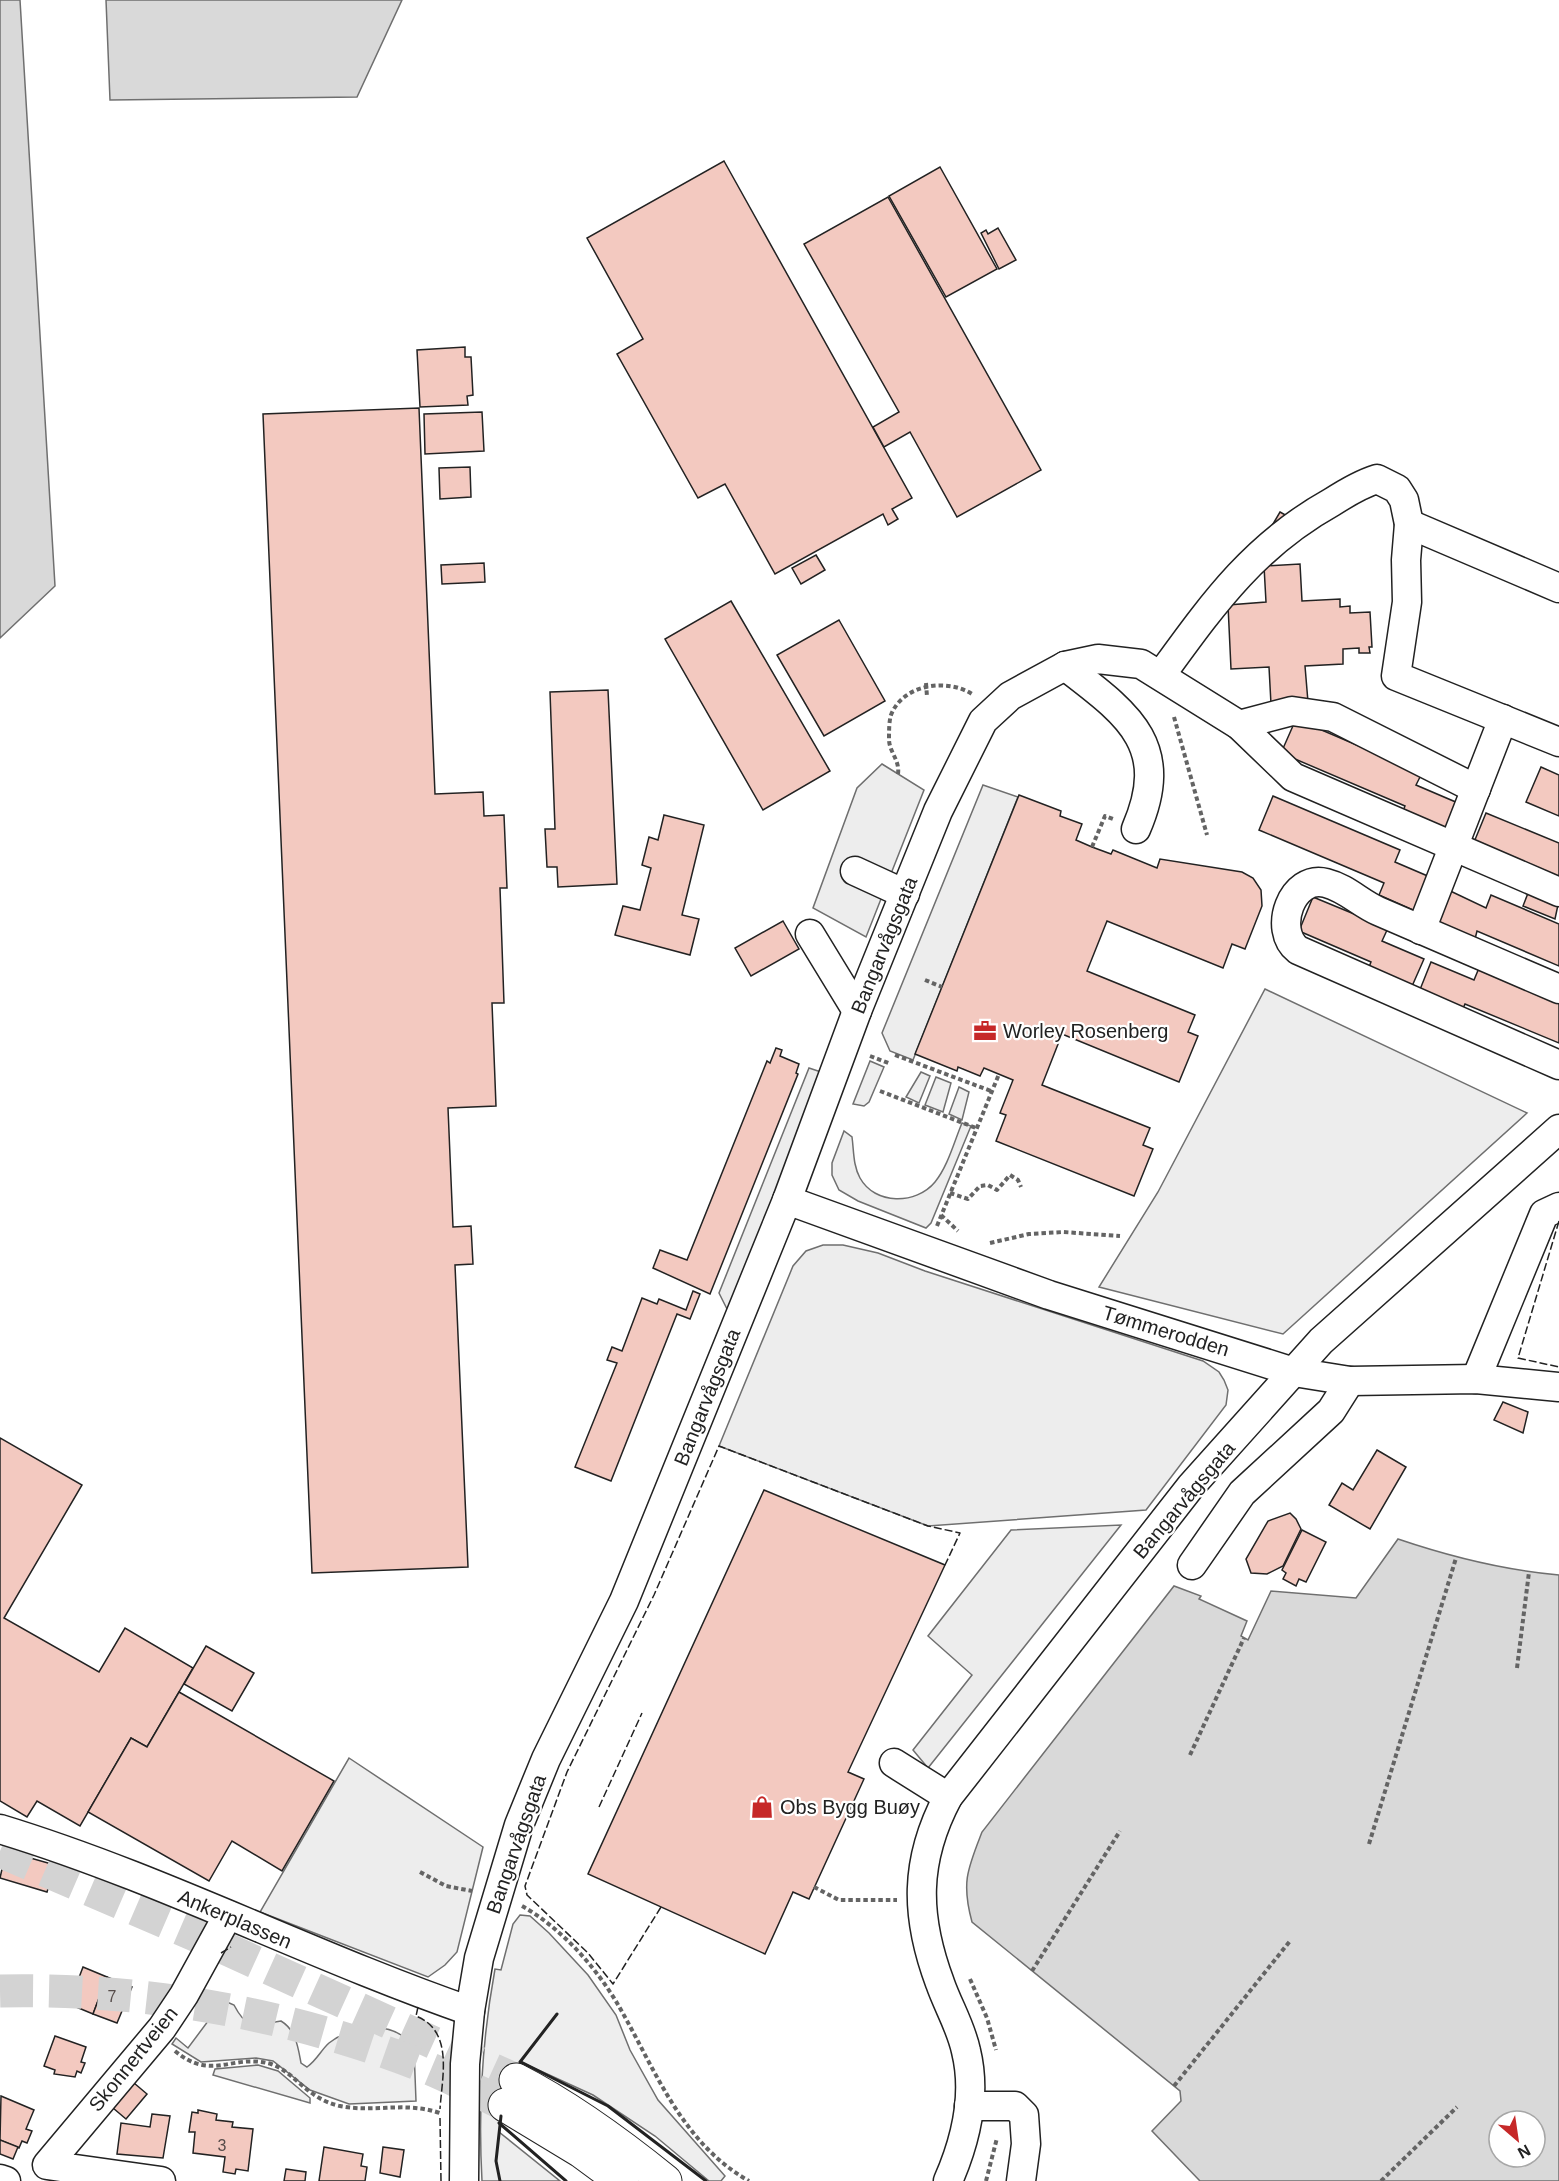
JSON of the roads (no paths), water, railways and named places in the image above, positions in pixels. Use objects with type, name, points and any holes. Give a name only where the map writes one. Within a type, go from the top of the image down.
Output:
[{"type":"highway","points":[[622,2181],[581,2151],[510,2092],[549,2097],[584,2120],[665,2181]]},
{"type":"street","points":[[1161,675],[1219,596],[1264,550],[1314,512],[1367,482],[1377,479],[1397,489],[1404,500],[1409,524],[1406,560],[1407,602],[1396,676],[1559,742]]},
{"type":"street","points":[[1409,524],[1559,588]]},
{"type":"street","name":"Bangarvågsgata","points":[[464,2181],[465,2064],[470,2011],[479,1959],[519,1826],[546,1759],[624,1601],[787,1200],[857,1011],[938,811],[982,721],[1010,696],[1065,666],[1110,658],[1142,664],[1239,725],[1293,777],[1559,892]]},
{"type":"street","points":[[1065,666],[1116,705],[1134,727],[1146,752],[1150,779],[1145,807],[1136,829]]},
{"type":"street","points":[[1239,725],[1292,711],[1333,717],[1476,789]]},
{"type":"street","points":[[1421,930],[1503,719]]},
{"type":"street","points":[[855,871],[905,894]]},
{"type":"street","points":[[1559,989],[1374,909],[1336,885],[1322,882],[1300,890],[1287,909],[1285,920],[1287,936],[1298,950],[1559,1065]]},
{"type":"street","points":[[810,934],[857,1011]]},
{"type":"street","name":"Bangarvågsgata","points":[[948,2181],[959,2156],[969,2106],[967,2052],[926,1944],[920,1899],[922,1869],[928,1841],[948,1797],[1191,1486],[1294,1372],[1338,1324],[1559,1129]]},
{"type":"street","name":"Tømmerodden","points":[[787,1200],[1049,1295],[1294,1372],[1350,1382],[1476,1378],[1559,1387]]},
{"type":"street","points":[[1476,1378],[1544,1214],[1559,1207]]},
{"type":"street","points":[[1192,1565],[1242,1493],[1331,1411],[1350,1382]]},
{"type":"street","points":[[894,1763],[948,1797]]},
{"type":"street","name":"Ankerplassen","points":[[0,1829],[76,1853],[382,1981],[470,2011]]},
{"type":"street","name":"Skonnertveien","points":[[40,2173],[156,2036],[184,1995],[228,1915]]},
{"type":"street","points":[[969,2106],[1015,2106],[1024,2115],[1026,2144],[1021,2181]]},
{"type":"street","name":"Skonnertveien","points":[[40,2173],[161,2181]]},
{"type":"street","points":[[0,2179],[6,2181]]},
{"type":"tunnel","points":[[0,1851],[202,1938],[516,2080]]},
{"type":"tunnel","points":[[0,1991],[55,1991],[162,1999],[268,2018],[372,2047],[423,2066],[505,2105]]},
{"type":"place","name":"Worley Rosenberg","points":[[985,1031]]},
{"type":"place","name":"Obs Bygg Buøy","points":[[762,1807]]}]
